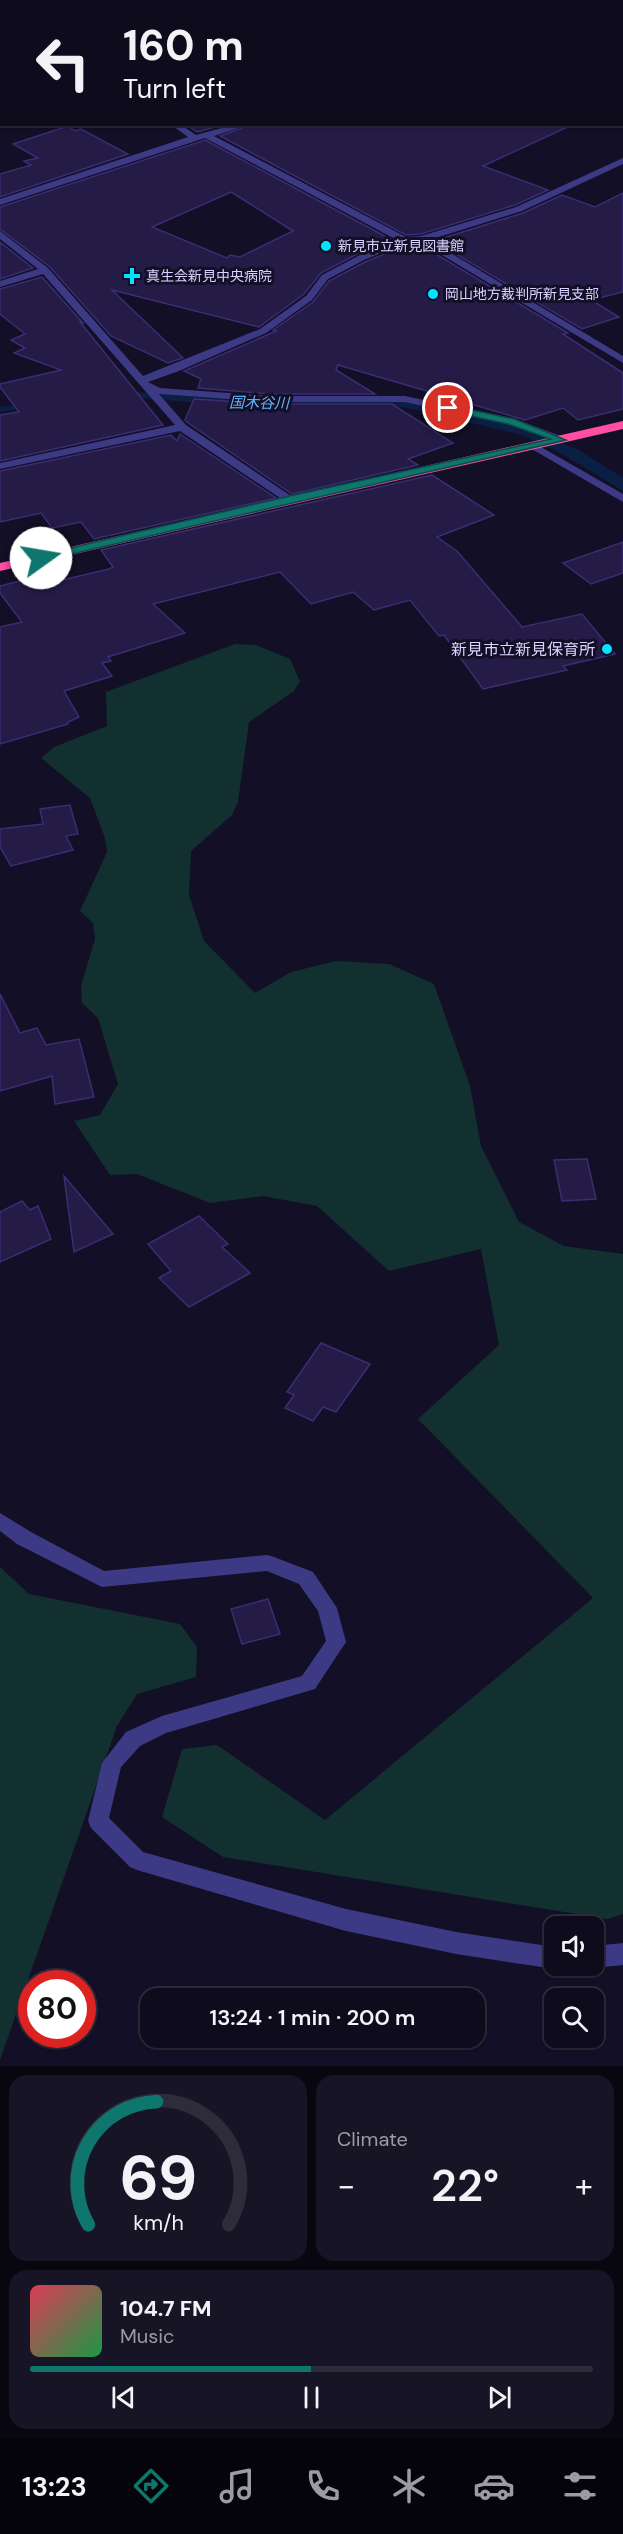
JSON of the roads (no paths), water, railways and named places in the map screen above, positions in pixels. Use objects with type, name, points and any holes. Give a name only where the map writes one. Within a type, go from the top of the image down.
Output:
[{"type":"highway","points":[[0,567],[623,425]]},
{"type":"street","points":[[177,126],[195,138]]},
{"type":"street","points":[[0,202],[195,138],[240,126]]},
{"type":"street","points":[[208,136],[404,240]]},
{"type":"street","points":[[140,381],[175,369],[262,331],[309,298],[325,277],[361,258],[404,240],[422,239],[519,209],[623,161]]},
{"type":"street","points":[[0,234],[45,270],[182,427],[290,500]]},
{"type":"street","points":[[422,239],[623,360]]},
{"type":"street","points":[[0,284],[45,270]]},
{"type":"street","points":[[140,381],[158,390],[270,399],[405,399],[511,422],[562,440]]},
{"type":"street","points":[[0,466],[182,427]]},
{"type":"street","points":[[534,446],[623,499]]},
{"type":"street","points":[[0,1521],[24,1538],[102,1579],[267,1563],[306,1578],[327,1608],[336,1642],[308,1683],[162,1725],[133,1739],[112,1763],[98,1821],[137,1860],[346,1920],[456,1943],[544,1956]]},
{"type":"street","points":[[604,1956],[623,1954]]},
{"type":"water","name":"国木谷川","points":[[112,390],[197,397],[402,400],[520,427],[577,449],[623,478],[623,491],[564,455],[523,435],[398,406],[239,406],[139,398],[74,400],[0,412],[0,407]]},
{"type":"place","name":"新見市立新見図書館","points":[[326,246]]},
{"type":"place","name":"真生会新見中央病院","points":[[132,276]]},
{"type":"place","name":"岡山地方裁判所新見支部","points":[[433,294]]},
{"type":"place","name":"新見市立新見保育所","points":[[607,649]]}]
